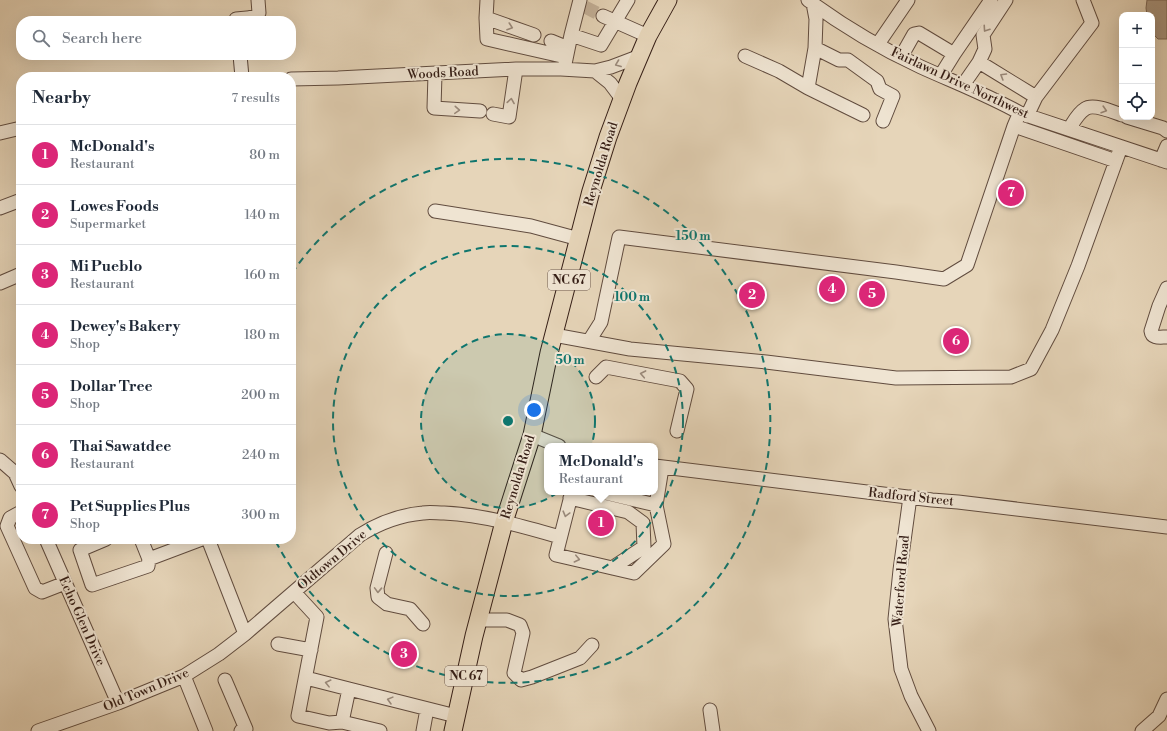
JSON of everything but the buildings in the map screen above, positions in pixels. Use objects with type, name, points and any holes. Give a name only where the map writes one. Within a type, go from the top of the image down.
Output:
[{"type":"main road","name":"Reynolda Road","points":[[455,724],[504,522],[532,435],[549,353],[591,191],[622,99],[648,36],[668,0]]},
{"type":"street","points":[[257,16],[259,13],[258,0]]},
{"type":"street","points":[[487,0],[487,39],[566,58]]},
{"type":"street","points":[[878,44],[908,0]]},
{"type":"street","points":[[941,76],[954,54],[991,0]]},
{"type":"street","points":[[963,85],[979,62],[985,49],[982,35],[1006,0]]},
{"type":"street","points":[[589,341],[601,322],[619,237],[944,279],[967,265],[1014,126],[1092,23],[1083,0]]},
{"type":"street","points":[[808,88],[815,48],[816,19],[810,1]]},
{"type":"street","name":"Fairlawn Drive Northwest","points":[[810,1],[850,28],[901,57],[1024,114],[1164,161]]},
{"type":"street","points":[[571,35],[601,45],[609,19],[623,2]]},
{"type":"street","points":[[566,58],[578,3]]},
{"type":"street","points":[[486,18],[534,35]]},
{"type":"street","points":[[609,19],[648,36]]},
{"type":"street","points":[[901,57],[914,34],[919,33],[954,54]]},
{"type":"street","points":[[551,41],[566,58]]},
{"type":"street","points":[[815,48],[839,60],[848,60],[876,81],[880,89],[894,96],[883,121]]},
{"type":"street","name":"Woods Road","points":[[296,79],[434,74],[516,69],[566,58],[595,71],[611,67],[640,56]]},
{"type":"street","points":[[745,56],[779,71],[808,88],[863,115]]},
{"type":"street","points":[[240,60],[242,72]]},
{"type":"street","points":[[979,62],[1036,97]]},
{"type":"street","points":[[434,74],[434,108],[486,113],[509,117],[516,69]]},
{"type":"street","points":[[595,71],[610,83],[622,99]]},
{"type":"street","points":[[1068,129],[1085,108],[1093,106],[1119,114]]},
{"type":"street","points":[[1137,120],[1163,128],[1167,131]]},
{"type":"street","points":[[1014,126],[1116,160]]},
{"type":"street","points":[[0,133],[16,129]]},
{"type":"street","points":[[1164,161],[1167,146]]},
{"type":"street","points":[[554,335],[630,349],[766,362],[896,378],[1011,377],[1031,369],[1052,330],[1078,266],[1121,147]]},
{"type":"street","points":[[0,208],[16,202]]},
{"type":"street","points":[[435,211],[531,226],[579,239]]},
{"type":"street","points":[[0,283],[16,276]]},
{"type":"street","points":[[1167,288],[1163,306],[1151,330],[1155,337],[1167,337]]},
{"type":"street","points":[[596,377],[606,367],[680,381],[687,389],[677,431]]},
{"type":"street","points":[[532,435],[552,443]]},
{"type":"street","points":[[0,460],[16,475]]},
{"type":"street","name":"Radford Street","points":[[658,467],[1167,527]]},
{"type":"street","points":[[612,568],[644,547],[643,522],[628,512],[571,495],[556,555],[612,568],[634,572],[664,544],[656,505],[657,495]]},
{"type":"street","points":[[614,495],[656,505]]},
{"type":"street","name":"Waterford Road","points":[[910,497],[895,619],[901,669],[911,696],[929,731]]},
{"type":"street","name":"Oldtown Drive","points":[[246,634],[360,535],[388,520],[423,512],[455,514],[504,522],[560,537]]},
{"type":"street","points":[[16,515],[10,518],[7,526],[35,588],[42,592],[65,583]]},
{"type":"street","name":"Echo Glen Drive","points":[[48,544],[118,703]]},
{"type":"street","points":[[94,544],[80,550],[92,585],[148,566],[149,559],[143,544]]},
{"type":"street","points":[[149,559],[189,544]]},
{"type":"street","points":[[210,544],[246,634]]},
{"type":"street","points":[[386,553],[377,588],[378,597],[387,604],[410,609],[423,624]]},
{"type":"street","points":[[294,592],[317,617],[298,716],[329,724],[342,722],[380,731]]},
{"type":"street","points":[[479,620],[508,620],[520,625],[523,633],[514,673],[521,680],[580,658],[592,645]]},
{"type":"street","name":"Old Town Drive","points":[[38,731],[118,703],[184,676],[219,654],[246,634]]},
{"type":"street","points":[[278,644],[311,650]]},
{"type":"street","points":[[184,676],[206,731]]},
{"type":"street","points":[[306,678],[428,709],[455,724]]},
{"type":"street","points":[[225,680],[245,730]]},
{"type":"street","points":[[342,722],[349,689]]},
{"type":"street","points":[[1142,731],[1158,716],[1167,699]]},
{"type":"street","points":[[423,731],[428,709]]},
{"type":"street","points":[[710,710],[713,731]]},
{"type":"shaded area","points":[[1147,0],[1167,0],[1167,39],[1158,39],[1155,36],[1155,12],[1147,12]]},
{"type":"tunnel","points":[[585,7],[603,16]]},
{"type":"place","name":"Pet Supplies Plus","points":[[1011,193]]},
{"type":"place","name":"Dewey's Bakery","points":[[832,289]]},
{"type":"place","name":"Dollar Tree","points":[[872,294]]},
{"type":"place","name":"Lowes Foods","points":[[752,295]]},
{"type":"place","name":"Thai Sawatdee","points":[[956,341]]},
{"type":"place","name":"McDonald's","points":[[601,523]]},
{"type":"place","name":"Mi Pueblo","points":[[404,654]]}]
